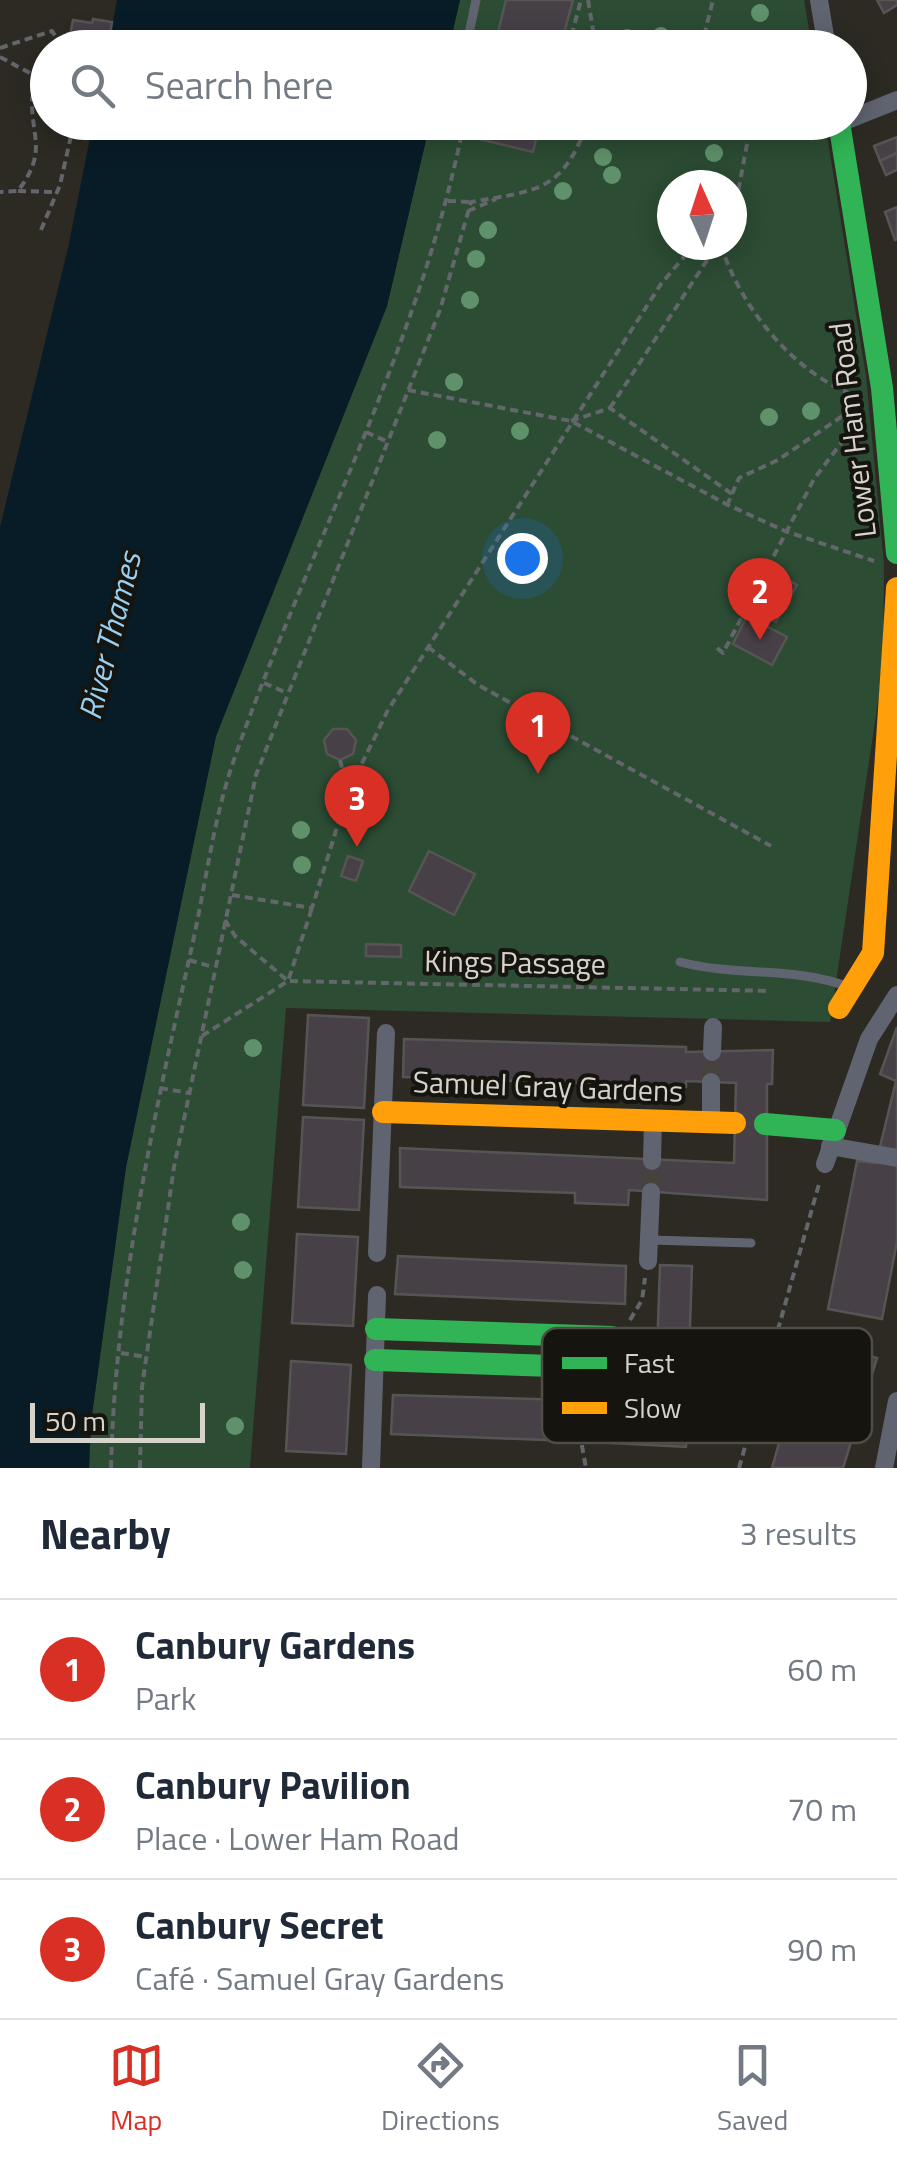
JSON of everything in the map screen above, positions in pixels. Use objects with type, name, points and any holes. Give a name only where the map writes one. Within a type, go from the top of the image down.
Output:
[{"type":"street","points":[[818,0],[823,30]]},
{"type":"street","points":[[867,112],[897,100]]},
{"type":"street","name":"Lower Ham Road","points":[[842,140],[883,394],[891,559]]},
{"type":"street","points":[[839,1008],[873,954],[895,667],[897,588]]},
{"type":"street","points":[[830,1147],[869,1039],[897,996]]},
{"type":"street","name":"Samuel Gray Gardens","points":[[712,1052],[713,1027]]},
{"type":"street","name":"Samuel Gray Gardens","points":[[377,1253],[386,1032]]},
{"type":"street","name":"Samuel Gray Gardens","points":[[383,1112],[723,1123],[711,1082]]},
{"type":"street","points":[[652,1161],[653,1120]]},
{"type":"street","points":[[765,1124],[830,1147],[897,1158]]},
{"type":"street","points":[[648,1261],[651,1192]]},
{"type":"street","points":[[371,1468],[377,1296]]},
{"type":"street","points":[[376,1329],[542,1335]]},
{"type":"street","points":[[375,1360],[542,1366]]},
{"type":"street","points":[[884,1468],[897,1401]]},
{"type":"lane","points":[[470,30],[476,0]]},
{"type":"lane","points":[[680,962],[716,971],[820,976],[852,988]]},
{"type":"lane","points":[[650,1240],[751,1243]]},
{"type":"path","points":[[574,30],[584,0]]},
{"type":"path","points":[[584,0],[592,30]]},
{"type":"path","points":[[706,30],[713,0]]},
{"type":"path","points":[[0,48],[30,38]]},
{"type":"path","points":[[0,57],[30,74]]},
{"type":"path","points":[[18,190],[36,153],[38,140]]},
{"type":"path","points":[[42,230],[69,140]]},
{"type":"path","points":[[111,1468],[120,1353],[160,1088],[234,758],[366,432],[448,201],[460,140]]},
{"type":"path","points":[[448,201],[471,202],[548,187],[574,160],[581,140]]},
{"type":"path","points":[[742,170],[747,140]]},
{"type":"path","points":[[0,192],[54,192]]},
{"type":"path","points":[[468,211],[499,198]]},
{"type":"path","points":[[140,1468],[146,1357],[189,1092],[256,774],[440,310],[471,202]]},
{"type":"path","points":[[199,1038],[288,981],[348,792],[388,710],[660,284],[681,260]]},
{"type":"path","points":[[571,421],[610,408],[709,260]]},
{"type":"path","points":[[725,260],[807,372],[883,394]]},
{"type":"path","points":[[408,390],[571,421],[728,505],[785,530],[891,559]]},
{"type":"path","points":[[728,505],[739,478],[778,460],[883,394]]},
{"type":"path","points":[[716,648],[723,653],[785,530],[883,394]]},
{"type":"path","points":[[610,408],[732,494]]},
{"type":"path","points":[[366,432],[388,442]]},
{"type":"path","points":[[428,646],[478,686],[770,846]]},
{"type":"path","points":[[264,684],[288,693]]},
{"type":"path","points":[[340,760],[348,792]]},
{"type":"path","points":[[232,895],[312,908]]},
{"type":"path","points":[[225,920],[235,936],[288,981]]},
{"type":"path","points":[[189,960],[214,967]]},
{"type":"path","name":"Kings Passage","points":[[288,981],[778,991]]},
{"type":"path","points":[[160,1088],[189,1092]]},
{"type":"path","points":[[779,1328],[830,1147]]},
{"type":"path","points":[[626,1328],[642,1300],[648,1261]]},
{"type":"path","points":[[120,1353],[146,1357]]},
{"type":"path","points":[[582,1443],[586,1468]]},
{"type":"path","points":[[739,1468],[746,1443]]},
{"type":"green space","points":[[460,0],[804,0],[809,30],[453,30]]},
{"type":"green space","points":[[426,140],[828,140],[866,376],[884,564],[883,668],[830,1022],[286,1008],[250,1468],[89,1468],[91,1422],[126,1167],[216,736],[387,306]]},
{"type":"water","points":[[117,0],[460,0],[453,30],[111,30]]},
{"type":"water","name":"River Thames","points":[[90,140],[426,140],[387,306],[216,736],[126,1167],[91,1422],[89,1468],[0,1468],[0,527],[68,248]]},
{"type":"building","points":[[506,0],[573,0],[565,30],[498,30]]},
{"type":"building","points":[[877,0],[897,0],[897,5],[884,13]]},
{"type":"building","points":[[93,19],[112,22],[111,30],[71,30],[73,20],[92,23]]},
{"type":"building","points":[[897,137],[897,153],[880,161],[874,146]]},
{"type":"building","points":[[483,140],[536,140],[533,152]]},
{"type":"building","points":[[897,153],[897,170],[886,175],[880,161]]},
{"type":"building","points":[[897,207],[897,239],[895,240],[885,212]]},
{"type":"building","points":[[771,570],[797,585],[776,622],[749,607]]},
{"type":"building","points":[[747,616],[787,637],[772,665],[733,644]]},
{"type":"building","points":[[333,729],[347,729],[356,740],[353,754],[340,760],[327,754],[324,740]]},
{"type":"building","points":[[429,851],[475,874],[454,915],[409,891]]},
{"type":"building","points":[[348,856],[363,861],[356,881],[341,876]]},
{"type":"building","points":[[366,944],[401,945],[401,957],[366,956]]},
{"type":"building","points":[[308,1015],[369,1018],[364,1108],[303,1105]]},
{"type":"building","points":[[897,1027],[897,1242],[882,1319],[828,1309],[857,1161],[876,1163],[896,1081],[880,1074]]},
{"type":"building","points":[[404,1039],[686,1047],[686,1052],[773,1050],[772,1084],[767,1084],[767,1200],[629,1190],[628,1205],[575,1203],[575,1193],[400,1187],[400,1148],[734,1163],[736,1083],[686,1081],[686,1087],[403,1077]]},
{"type":"building","points":[[303,1117],[364,1120],[359,1210],[298,1207]]},
{"type":"building","points":[[297,1234],[358,1237],[353,1326],[292,1323]]},
{"type":"building","points":[[398,1256],[626,1266],[625,1304],[395,1294]]},
{"type":"building","points":[[660,1265],[692,1266],[690,1328],[658,1328]]},
{"type":"building","points":[[291,1361],[351,1365],[346,1454],[286,1451]]},
{"type":"building","points":[[393,1395],[542,1399],[542,1440],[391,1434]]},
{"type":"building","points":[[613,1443],[686,1443],[686,1447]]},
{"type":"building","points":[[779,1443],[851,1443],[843,1468],[772,1468]]},
{"type":"tunnel","points":[[711,1082],[712,1052]]},
{"type":"tunnel","points":[[651,1192],[652,1161]]},
{"type":"traffic: fast","points":[[842,140],[882,388],[897,553]]},
{"type":"traffic: fast","points":[[765,1124],[835,1130]]},
{"type":"traffic: fast","points":[[376,1329],[542,1335]]},
{"type":"traffic: fast","points":[[375,1360],[542,1366]]},
{"type":"traffic: slow","points":[[839,1008],[873,953],[897,588]]},
{"type":"traffic: slow","points":[[383,1112],[735,1123]]},
{"type":"place","name":"Canbury Pavilion","points":[[760,640]]},
{"type":"place","name":"Canbury Gardens","points":[[538,774]]},
{"type":"place","name":"Canbury Secret","points":[[357,847]]}]
